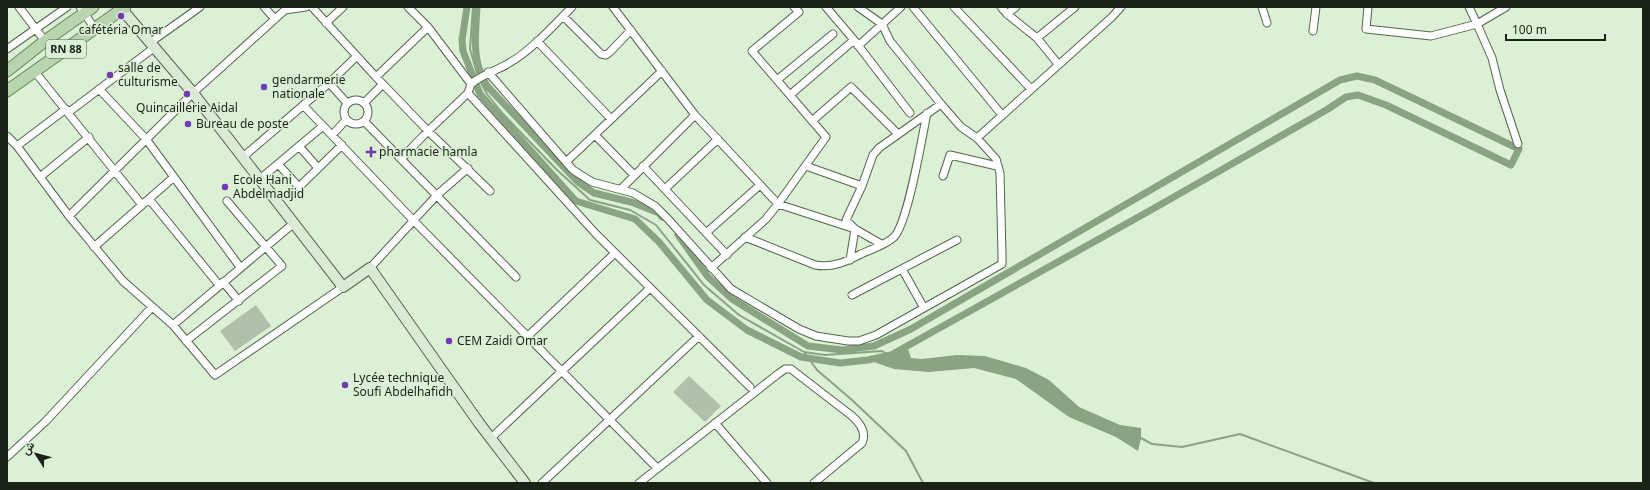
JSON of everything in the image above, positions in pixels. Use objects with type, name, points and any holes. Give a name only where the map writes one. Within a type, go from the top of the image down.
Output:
[{"type":"main road","name":"RN 88","points":[[7,91],[95,29],[122,8]]},
{"type":"main road","points":[[7,71],[86,9]]},
{"type":"main road","points":[[20,61],[33,73]]},
{"type":"street","points":[[19,7],[45,41]]},
{"type":"street","points":[[7,49],[67,7]]},
{"type":"street","points":[[17,146],[67,110],[100,89],[200,7]]},
{"type":"street","points":[[264,7],[275,19]]},
{"type":"street","points":[[69,216],[193,93],[286,9],[306,7]]},
{"type":"street","points":[[312,7],[356,57],[428,131],[468,168],[490,191]]},
{"type":"street","points":[[326,24],[343,7]]},
{"type":"street","points":[[408,7],[428,27],[472,82]]},
{"type":"street","points":[[401,159],[468,93],[472,82],[509,63],[537,41],[572,7]]},
{"type":"street","points":[[613,7],[695,115],[778,204],[855,229],[881,244]]},
{"type":"street","points":[[712,268],[766,219],[826,137],[752,51],[799,12],[794,7]]},
{"type":"street","points":[[826,7],[910,113]]},
{"type":"street","points":[[485,74],[573,170],[592,182],[633,193],[655,206],[731,289],[799,329],[816,336],[848,341],[868,339],[1002,264],[1000,173],[996,159],[976,138],[960,127],[890,41],[882,24],[858,7]]},
{"type":"street","points":[[790,95],[882,24],[901,7]]},
{"type":"street","points":[[913,7],[1002,115]]},
{"type":"street","points":[[954,7],[1031,89]]},
{"type":"street","points":[[1001,7],[1007,14],[1037,38],[1058,64]]},
{"type":"street","points":[[1007,14],[1016,7]]},
{"type":"street","points":[[1037,38],[1075,7]]},
{"type":"street","points":[[976,138],[1112,17],[1121,7]]},
{"type":"street","points":[[1262,7],[1267,23]]},
{"type":"street","points":[[1313,31],[1316,7]]},
{"type":"street","points":[[1368,7],[1366,28],[1431,36],[1477,24],[1503,8]]},
{"type":"street","points":[[1469,7],[1492,58],[1500,90],[1518,144]]},
{"type":"street","points":[[122,8],[193,93],[343,286]]},
{"type":"street","points":[[86,9],[95,29]]},
{"type":"street","points":[[563,16],[601,54],[606,55],[610,52],[631,30]]},
{"type":"street","points":[[376,77],[428,27]]},
{"type":"street","points":[[777,80],[833,34]]},
{"type":"street","points":[[537,41],[611,119]]},
{"type":"street","points":[[243,157],[304,106],[356,57]]},
{"type":"street","points":[[566,162],[662,71]]},
{"type":"street","points":[[33,73],[67,110],[142,205]]},
{"type":"street","points":[[329,83],[347,103]]},
{"type":"street","points":[[364,103],[383,84]]},
{"type":"street","points":[[812,121],[851,87],[898,134]]},
{"type":"street","points":[[100,89],[146,139],[240,267]]},
{"type":"street","points":[[468,93],[615,253],[750,387]]},
{"type":"street","points":[[357,99],[364,103],[368,111],[364,121],[355,124],[346,120],[343,110],[347,103],[357,99]]},
{"type":"street","points":[[855,229],[846,220],[862,186],[876,150],[941,104]]},
{"type":"street","points":[[304,106],[413,220],[657,468]]},
{"type":"street","points":[[746,237],[814,265],[830,266],[850,260],[893,238],[900,228],[909,196],[927,113]]},
{"type":"street","points":[[620,189],[695,115]]},
{"type":"street","points":[[332,135],[346,120]]},
{"type":"street","points":[[364,121],[437,194],[516,277]]},
{"type":"street","points":[[260,179],[323,126]]},
{"type":"street","points":[[595,135],[634,175]]},
{"type":"street","points":[[7,136],[17,146],[69,216],[123,282],[173,325],[215,374],[370,268],[437,194],[468,168]]},
{"type":"street","points":[[40,177],[89,137]]},
{"type":"street","points":[[665,189],[718,140]]},
{"type":"street","points":[[278,164],[298,187],[342,145]]},
{"type":"street","points":[[299,146],[318,168]]},
{"type":"street","points":[[943,176],[950,155],[997,166]]},
{"type":"street","points":[[643,166],[726,254]]},
{"type":"street","points":[[806,166],[862,186]]},
{"type":"street","points":[[94,247],[174,177]]},
{"type":"street","points":[[706,233],[760,185]]},
{"type":"street","points":[[148,200],[221,283],[239,301]]},
{"type":"street","points":[[186,341],[282,266],[227,200]]},
{"type":"street","points":[[173,325],[294,223]]},
{"type":"street","points":[[850,260],[855,229]]},
{"type":"street","points":[[852,295],[957,240]]},
{"type":"street","points":[[528,336],[615,253]]},
{"type":"street","points":[[370,268],[491,438],[525,483]]},
{"type":"street","points":[[902,269],[924,308]]},
{"type":"street","points":[[491,438],[650,288]]},
{"type":"street","points":[[7,457],[45,422],[152,307]]},
{"type":"street","points":[[542,483],[699,336]]},
{"type":"street","points":[[639,483],[785,369],[796,371],[852,416],[859,422],[864,434],[862,443],[814,483]]},
{"type":"street","points":[[715,423],[767,483]]},
{"type":"shaded area","points":[[256,305],[271,326],[235,351],[220,331]]},
{"type":"shaded area","points":[[907,346],[911,358],[922,359],[957,355],[985,356],[1026,368],[1049,380],[1079,407],[1120,425],[1141,428],[1141,438],[1138,451],[1116,437],[1069,417],[1016,379],[974,368],[929,372],[894,369],[868,360],[891,355]]},
{"type":"shaded area","points":[[689,376],[721,406],[705,422],[673,392]]},
{"type":"waterway","points":[[467,7],[462,40],[463,51],[480,94],[576,201],[635,219],[659,242],[707,300],[747,330],[801,357],[840,363],[868,360],[891,355],[1151,210],[1328,109],[1346,97],[1358,95],[1386,105],[1511,165],[1519,149],[1375,80],[1357,76],[1340,80],[911,329],[874,346],[842,350],[808,346],[732,299],[708,277],[678,235]]},
{"type":"waterway","points":[[473,7],[470,49],[478,77]]},
{"type":"waterway","points":[[477,7],[475,38],[477,61],[487,86],[578,182],[594,193],[631,202],[659,213],[662,217]]},
{"type":"waterway","points":[[480,81],[487,94],[503,114],[556,169],[590,200],[630,210],[656,225],[704,285],[739,315],[804,352],[825,355],[882,351],[892,357]]},
{"type":"waterway","points":[[804,352],[817,370],[852,400],[906,451],[923,483]]},
{"type":"waterway","points":[[1139,437],[1152,444],[1182,447],[1240,434],[1374,483]]},
{"type":"place","name":"cafétéria Omar","points":[[121,16]]},
{"type":"place","name":"salle de culturisme","points":[[110,75]]},
{"type":"place","name":"gendarmerie nationale","points":[[264,87]]},
{"type":"place","name":"Quincaillerie Aidal","points":[[187,94]]},
{"type":"place","name":"Bureau de poste","points":[[188,124]]},
{"type":"place","name":"pharmacie hamla","points":[[371,152]]},
{"type":"place","name":"Ecole Hani Abdelmadjid","points":[[225,187]]},
{"type":"place","name":"CEM Zaidi Omar","points":[[449,341]]},
{"type":"place","name":"Lycée technique Soufi Abdelhafidh","points":[[345,385]]}]
